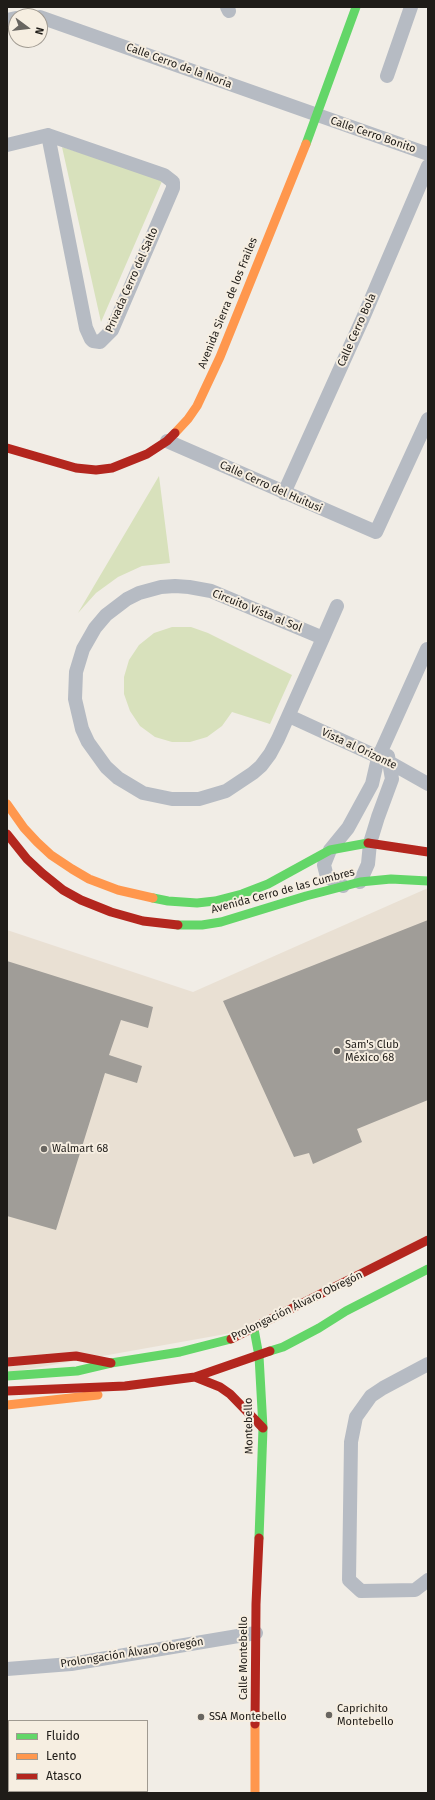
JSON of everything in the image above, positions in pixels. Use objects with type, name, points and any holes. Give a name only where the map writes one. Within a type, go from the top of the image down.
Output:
[{"type":"street","name":"Avenida Sierra de los Frailes","points":[[7,448],[76,468],[96,470],[112,468],[128,463],[147,454],[167,441],[188,419],[197,406],[220,357],[318,115],[356,7]]},
{"type":"street","points":[[387,76],[410,7]]},
{"type":"street","name":"Calle Cerro de la Noria","points":[[48,20],[318,115]]},
{"type":"street","name":"Calle Cerro Bonito","points":[[318,115],[428,154]]},
{"type":"street","points":[[7,145],[48,136]]},
{"type":"street","name":"Privada Cerro del Salto","points":[[48,136],[164,175],[173,182],[173,188],[112,330],[100,342],[93,341],[86,328],[48,136]]},
{"type":"street","name":"Calle Cerro Bola","points":[[284,493],[359,326],[428,166]]},
{"type":"street","name":"Calle Cerro del Huitusi","points":[[167,441],[376,532],[428,419]]},
{"type":"street","name":"Circuito Vista al Sol","points":[[161,587],[189,587],[211,591],[323,638],[278,739],[261,766],[240,783],[226,791],[198,799],[172,799],[144,793],[118,778],[102,762],[88,742],[78,715],[75,699],[77,663],[88,639],[106,615],[127,599],[161,587]]},
{"type":"street","points":[[323,638],[337,606]]},
{"type":"street","points":[[343,886],[329,878],[324,865],[330,850],[348,828],[384,760],[385,743],[424,668],[427,649]]},
{"type":"street","name":"Vista al Orizonte","points":[[288,716],[384,760],[428,784]]},
{"type":"street","points":[[360,882],[368,864],[370,843],[392,779],[384,760]]},
{"type":"street","name":"Avenida Cerro de las Cumbres","points":[[7,804],[24,828],[37,842],[51,855],[72,870],[89,879],[118,890],[168,901],[215,901],[242,894],[280,879],[330,850],[355,844],[370,843],[428,852]]},
{"type":"street","name":"Avenida Cerro de las Cumbres","points":[[7,834],[27,859],[63,890],[81,900],[111,912],[143,921],[184,925],[221,922],[360,882],[391,879],[428,881]]},
{"type":"street","name":"Prolongación Álvaro Obregón","points":[[7,1376],[76,1371],[111,1363],[180,1352],[227,1341],[428,1240]]},
{"type":"street","points":[[7,1391],[125,1386],[195,1377],[259,1356],[296,1341],[346,1311],[428,1269]]},
{"type":"street","name":"Montebello","points":[[254,1328],[259,1356],[263,1428],[259,1523]]},
{"type":"street","name":"Prolongación Álvaro Obregón","points":[[7,1362],[76,1356],[111,1363]]},
{"type":"street","points":[[428,1364],[371,1396],[356,1417],[351,1442],[349,1502],[349,1580],[356,1588],[361,1592],[415,1590],[428,1580]]},
{"type":"street","points":[[195,1377],[220,1387],[230,1394],[263,1428]]},
{"type":"street","points":[[7,1405],[82,1398],[125,1386]]},
{"type":"street","name":"Calle Montebello","points":[[255,1793],[256,1633],[259,1523]]},
{"type":"street","name":"Prolongación Álvaro Obregón","points":[[7,1669],[71,1664],[256,1633]]},
{"type":"shaded area","points":[[428,888],[428,1241],[254,1329],[7,1373],[7,930],[193,992]]},
{"type":"green space","points":[[62,147],[163,179],[101,322]]},
{"type":"green space","points":[[159,476],[170,563],[142,566],[118,577],[96,593],[78,613]]},
{"type":"green space","points":[[172,627],[191,627],[208,633],[292,675],[270,724],[232,712],[222,726],[207,737],[190,742],[172,742],[155,737],[140,726],[130,711],[124,694],[124,677],[129,660],[139,645],[154,633]]},
{"type":"building","name":"Sam's Club México 68","points":[[428,920],[428,1100],[357,1129],[362,1142],[313,1164],[309,1153],[294,1157],[223,1001]]},
{"type":"building","name":"Walmart 68","points":[[7,961],[153,1007],[148,1028],[121,1020],[109,1055],[142,1066],[137,1083],[105,1073],[56,1230],[7,1216]]},
{"type":"traffic: fast","points":[[306,144],[356,7]]},
{"type":"traffic: fast","points":[[153,898],[168,901],[197,903],[215,901],[242,894],[268,884],[330,850],[368,843]]},
{"type":"traffic: fast","points":[[178,925],[202,925],[221,922],[306,896],[360,882],[391,879],[428,881]]},
{"type":"traffic: fast","points":[[270,1351],[283,1347],[319,1328],[346,1311],[428,1269]]},
{"type":"traffic: fast","points":[[254,1329],[259,1356],[263,1428],[259,1538]]},
{"type":"traffic: fast","points":[[7,1376],[77,1371],[111,1363],[180,1352],[231,1339]]},
{"type":"traffic: slow","points":[[175,433],[188,419],[197,406],[220,357],[306,144]]},
{"type":"traffic: slow","points":[[7,804],[24,828],[37,842],[51,855],[72,869],[89,879],[118,890],[153,898]]},
{"type":"traffic: slow","points":[[7,1405],[98,1395]]},
{"type":"traffic: slow","points":[[255,1724],[255,1793]]},
{"type":"traffic: jam","points":[[7,448],[76,468],[96,470],[112,468],[147,454],[167,441],[175,433]]},
{"type":"traffic: jam","points":[[7,834],[27,859],[42,873],[63,890],[81,900],[111,912],[143,921],[178,925]]},
{"type":"traffic: jam","points":[[368,843],[428,852]]},
{"type":"traffic: jam","points":[[231,1339],[428,1240]]},
{"type":"traffic: jam","points":[[7,1391],[125,1386],[195,1377],[270,1351]]},
{"type":"traffic: jam","points":[[7,1362],[76,1356],[111,1363]]},
{"type":"traffic: jam","points":[[195,1377],[220,1387],[230,1394],[263,1428]]},
{"type":"traffic: jam","points":[[255,1724],[256,1604],[259,1538]]},
{"type":"place","name":"Sam's Club México 68","points":[[337,1051]]},
{"type":"place","name":"Walmart 68","points":[[44,1149]]},
{"type":"place","name":"Caprichito Montebello","points":[[329,1715]]},
{"type":"place","name":"SSA Montebello","points":[[201,1717]]}]
